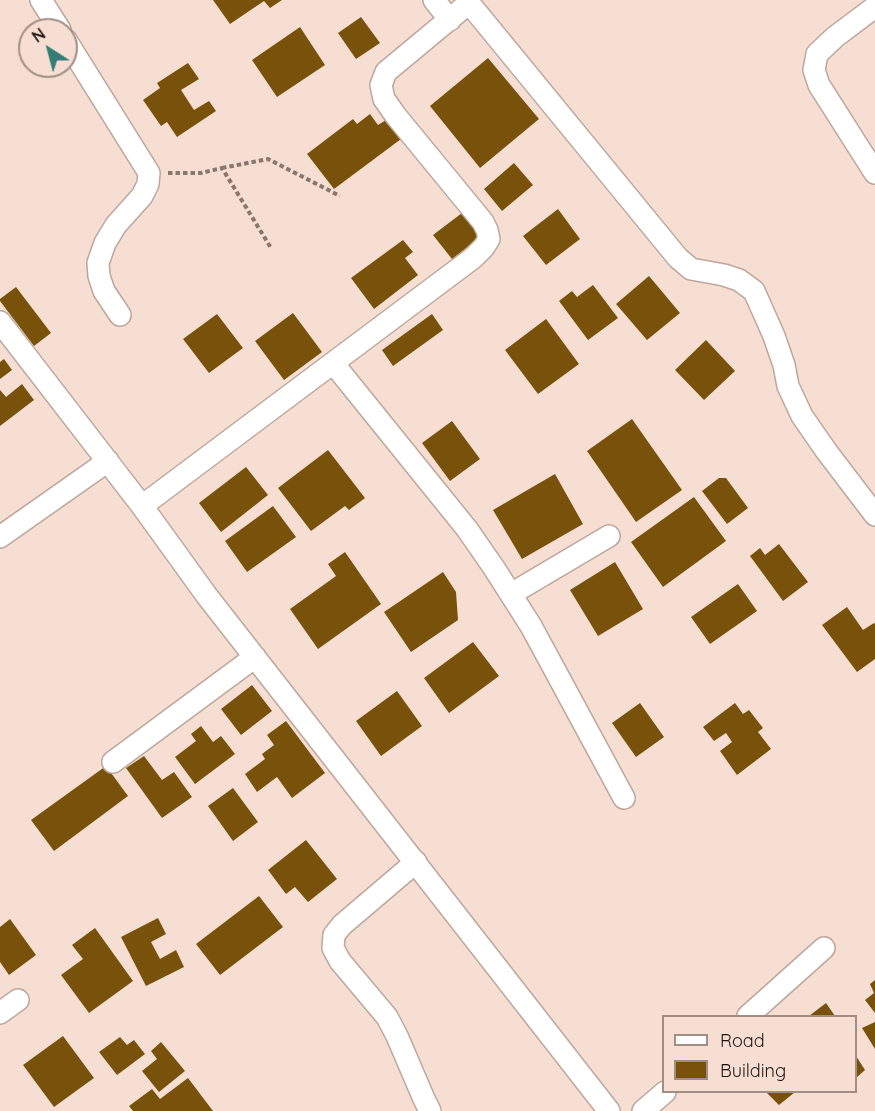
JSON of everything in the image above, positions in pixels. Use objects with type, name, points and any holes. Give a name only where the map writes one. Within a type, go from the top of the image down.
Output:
[{"type":"street","points":[[41,0],[52,18]]},
{"type":"street","points":[[434,0],[450,21]]},
{"type":"street","points":[[142,506],[473,258],[484,247],[489,239],[483,222],[396,116],[384,99],[381,85],[386,72],[471,2],[678,258],[691,269],[739,280],[754,291],[774,336],[784,365],[788,386],[798,410],[826,452],[875,515]]},
{"type":"street","points":[[875,7],[835,37],[817,54],[814,70],[819,85],[875,173]]},
{"type":"street","points":[[78,59],[149,173],[142,195],[116,225],[105,243],[98,263],[104,291],[120,315]]},
{"type":"street","points":[[0,322],[142,506],[207,596],[609,1111]]},
{"type":"street","points":[[333,363],[467,529],[511,594],[531,626],[624,798]]},
{"type":"street","points":[[0,537],[108,461]]},
{"type":"street","points":[[511,594],[609,536]]},
{"type":"street","points":[[113,762],[255,657]]},
{"type":"street","points":[[416,862],[342,925],[334,935],[333,948],[340,961],[387,1017],[398,1036],[430,1111]]},
{"type":"street","points":[[750,1015],[824,948]]},
{"type":"street","points":[[0,1013],[18,1000]]},
{"type":"street","points":[[643,1111],[664,1093]]},
{"type":"path","points":[[149,173],[201,173],[268,159],[340,196]]},
{"type":"path","points":[[222,168],[271,248]]},
{"type":"building","points":[[213,0],[282,0],[270,8],[264,1],[230,24]]},
{"type":"building","points":[[361,17],[380,43],[356,59],[338,33]]},
{"type":"building","points":[[300,27],[325,65],[277,97],[252,60]]},
{"type":"building","points":[[488,58],[539,119],[480,168],[430,106]]},
{"type":"building","points":[[188,63],[199,79],[181,90],[194,110],[209,101],[216,111],[177,137],[167,122],[161,126],[143,100],[160,88],[157,83]]},
{"type":"building","points":[[370,114],[378,125],[386,120],[401,139],[334,189],[307,154],[353,119],[357,124]]},
{"type":"building","points":[[514,163],[533,185],[502,211],[484,189]]},
{"type":"building","points":[[558,209],[580,239],[546,265],[523,236]]},
{"type":"building","points":[[462,213],[480,237],[452,259],[433,235]]},
{"type":"building","points":[[403,240],[413,252],[405,258],[418,275],[374,309],[351,278]]},
{"type":"building","points":[[649,276],[680,313],[647,340],[616,304]]},
{"type":"building","points":[[593,285],[618,318],[588,340],[559,301],[572,291],[577,297]]},
{"type":"building","points":[[16,287],[51,333],[34,346],[0,301]]},
{"type":"building","points":[[293,313],[322,352],[284,380],[255,341]]},
{"type":"building","points":[[217,314],[243,348],[209,373],[183,339]]},
{"type":"building","points":[[432,314],[443,330],[393,366],[382,350]]},
{"type":"building","points":[[546,319],[579,364],[538,394],[505,350]]},
{"type":"building","points":[[706,340],[735,371],[704,400],[675,370]]},
{"type":"building","points":[[4,359],[12,370],[0,379],[0,362]]},
{"type":"building","points":[[22,384],[34,400],[0,426],[0,390],[6,397]]},
{"type":"building","points":[[632,419],[682,490],[636,522],[587,451]]},
{"type":"building","points":[[452,421],[480,459],[450,481],[422,443]]},
{"type":"building","points":[[328,450],[365,498],[349,510],[345,506],[311,531],[278,488]]},
{"type":"building","points":[[246,467],[268,495],[221,532],[199,503]]},
{"type":"building","points":[[555,474],[583,524],[522,559],[493,510]]},
{"type":"building","points":[[719,478],[726,478],[748,508],[727,524],[702,491]]},
{"type":"building","points":[[694,497],[726,541],[663,587],[631,542]]},
{"type":"building","points":[[273,506],[296,537],[247,572],[225,541]]},
{"type":"building","points":[[779,544],[808,582],[783,601],[750,556],[760,548],[765,555]]},
{"type":"building","points":[[345,552],[381,604],[318,649],[290,609],[336,576],[328,564]]},
{"type":"building","points":[[615,562],[643,609],[598,636],[570,590]]},
{"type":"building","points":[[443,572],[456,592],[458,620],[411,652],[384,612]]},
{"type":"building","points":[[738,584],[757,611],[710,644],[691,617]]},
{"type":"building","points":[[847,607],[863,630],[875,624],[875,659],[857,672],[822,625]]},
{"type":"building","points":[[473,642],[499,676],[449,713],[424,678]]},
{"type":"building","points":[[252,685],[272,711],[241,735],[221,709]]},
{"type":"building","points":[[397,691],[422,726],[381,756],[356,721]]},
{"type":"building","points":[[640,703],[664,737],[636,757],[612,723]]},
{"type":"building","points":[[735,703],[743,714],[749,710],[763,728],[758,732],[771,749],[737,775],[720,751],[732,742],[726,733],[714,741],[703,727]]},
{"type":"building","points":[[286,721],[325,773],[292,798],[277,777],[257,792],[245,774],[265,759],[262,754],[274,745],[267,735]]},
{"type":"building","points":[[201,726],[213,742],[221,736],[235,754],[195,784],[175,757],[196,741],[191,734]]},
{"type":"building","points":[[144,756],[162,780],[174,772],[192,797],[162,818],[126,768]]},
{"type":"building","points":[[106,766],[128,796],[54,851],[31,820]]},
{"type":"building","points":[[233,788],[258,822],[233,841],[208,806]]},
{"type":"building","points":[[306,840],[337,879],[308,902],[295,887],[286,894],[268,870]]},
{"type":"building","points":[[259,896],[283,927],[220,975],[196,944]]},
{"type":"building","points":[[158,918],[166,934],[151,942],[160,959],[176,950],[184,967],[146,986],[121,937]]},
{"type":"building","points":[[10,919],[36,955],[9,975],[0,962],[0,927]]},
{"type":"building","points":[[95,928],[133,981],[89,1013],[61,975],[83,959],[72,945]]},
{"type":"building","points":[[875,980],[875,1013],[865,1000],[874,993],[870,984]]},
{"type":"building","points":[[826,1003],[834,1015],[810,1015]]},
{"type":"building","points":[[875,1022],[875,1049],[862,1028]]},
{"type":"building","points":[[63,1036],[94,1078],[54,1107],[23,1065]]},
{"type":"building","points":[[120,1037],[127,1045],[134,1040],[145,1054],[117,1075],[99,1052]]},
{"type":"building","points":[[161,1042],[185,1071],[159,1092],[142,1071],[157,1059],[151,1051]]},
{"type":"building","points":[[857,1058],[865,1070],[857,1077]]},
{"type":"building","points":[[188,1078],[213,1111],[133,1111],[129,1106],[152,1089],[160,1099]]},
{"type":"building","points":[[767,1093],[794,1093],[779,1105]]}]
